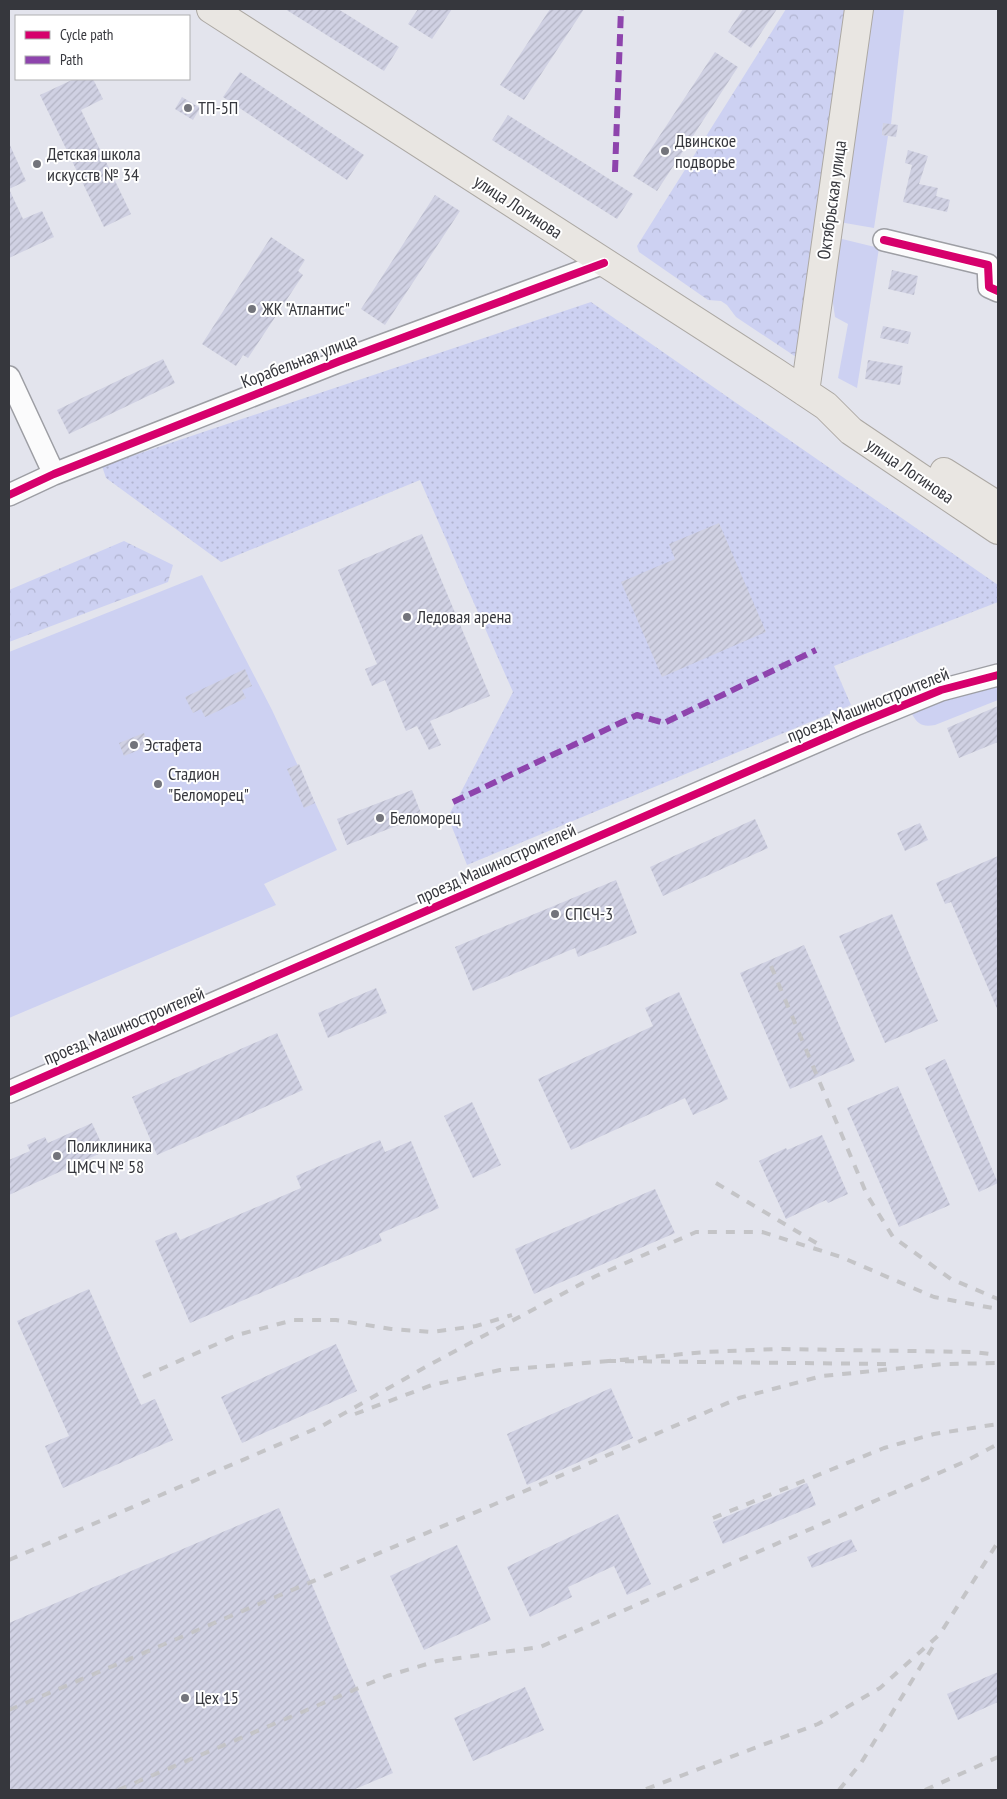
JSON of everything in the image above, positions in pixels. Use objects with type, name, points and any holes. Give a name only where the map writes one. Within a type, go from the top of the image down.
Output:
[{"type":"main road","name":"улица Логинова","points":[[210,9],[815,399],[851,431],[998,530]]},
{"type":"main road","name":"Октябрьская улица","points":[[815,399],[859,9]]},
{"type":"main road","name":"улица Логинова","points":[[815,399],[859,417],[998,506]]},
{"type":"street","points":[[884,240],[993,264],[989,287],[998,291]]},
{"type":"street","name":"Корабельная улица","points":[[9,495],[54,474],[340,361],[604,262]]},
{"type":"street","points":[[9,377],[54,474]]},
{"type":"street","name":"проезд Машиностроителей","points":[[9,1092],[855,725],[941,690],[998,675]]},
{"type":"green space","points":[[786,9],[853,9],[802,361],[736,317],[727,305],[721,301],[708,300],[639,252],[637,246]]},
{"type":"green space","points":[[869,9],[904,9],[891,124],[883,124],[882,135],[888,136],[874,228],[839,222]]},
{"type":"green space","points":[[838,238],[879,248],[857,388],[838,378],[848,324],[835,317],[831,289]]},
{"type":"green space","points":[[591,302],[998,585],[998,602],[834,666],[851,705],[467,865],[448,817],[513,692],[420,480],[221,562],[106,478],[102,466]]},
{"type":"green space","points":[[124,541],[173,565],[168,582],[9,642],[9,590]]},
{"type":"green space","name":"Стадион \"Беломорец\"","points":[[202,575],[272,710],[337,850],[264,884],[276,905],[9,1018],[9,652]]},
{"type":"green space","points":[[998,685],[998,700],[935,725],[927,726],[921,724],[916,721],[912,714],[915,704]]},
{"type":"building","points":[[285,9],[338,9],[399,47],[384,71]]},
{"type":"building","points":[[418,9],[452,9],[432,39],[408,24]]},
{"type":"building","points":[[550,9],[584,9],[524,100],[500,85]]},
{"type":"building","points":[[743,9],[777,9],[751,48],[728,32]]},
{"type":"building","points":[[715,52],[738,67],[657,191],[633,176]]},
{"type":"building","points":[[240,72],[364,155],[347,180],[223,97]]},
{"type":"building","points":[[72,80],[94,80],[103,99],[81,110],[131,214],[104,227],[40,95]]},
{"type":"building","name":"ТП-5П","points":[[182,97],[200,108],[193,120],[175,109]]},
{"type":"building","points":[[508,115],[633,194],[617,219],[492,140]]},
{"type":"building","points":[[883,123],[898,125],[896,137],[882,135]]},
{"type":"building","points":[[9,143],[26,181],[9,189]]},
{"type":"building","points":[[908,150],[928,156],[919,184],[938,188],[936,196],[950,200],[947,212],[903,202],[912,165],[905,163]]},
{"type":"building","points":[[9,189],[23,219],[42,211],[54,237],[9,258]]},
{"type":"building","points":[[435,195],[460,211],[385,325],[361,309]]},
{"type":"building","name":"ЖК \"Атлантис\"","points":[[271,237],[305,260],[298,271],[303,275],[248,358],[243,355],[236,366],[202,344]]},
{"type":"building","points":[[892,270],[918,276],[914,295],[888,289]]},
{"type":"building","points":[[883,326],[911,332],[908,344],[880,338]]},
{"type":"building","points":[[163,359],[175,383],[69,434],[57,410]]},
{"type":"building","points":[[868,360],[903,366],[900,385],[865,379]]},
{"type":"building","points":[[719,523],[766,632],[662,677],[621,582],[675,559],[669,544]]},
{"type":"building","name":"Ледовая арена","points":[[422,534],[490,696],[430,721],[441,745],[429,750],[417,726],[406,731],[385,680],[372,686],[365,669],[377,664],[338,570]]},
{"type":"building","points":[[245,669],[252,686],[242,690],[246,698],[205,717],[201,709],[193,713],[185,697]]},
{"type":"building","points":[[998,706],[998,742],[959,758],[947,728]]},
{"type":"building","name":"Эстафета","points":[[144,733],[149,746],[124,756],[119,743]]},
{"type":"building","points":[[299,764],[315,803],[304,808],[287,769]]},
{"type":"building","name":"Беломорец","points":[[412,790],[422,816],[347,845],[337,819]]},
{"type":"building","points":[[755,819],[768,848],[663,896],[650,867]]},
{"type":"building","points":[[920,823],[928,840],[905,851],[897,833]]},
{"type":"building","points":[[998,856],[998,1011],[951,902],[945,904],[936,883]]},
{"type":"building","points":[[616,880],[637,933],[578,957],[575,948],[473,991],[455,947]]},
{"type":"building","points":[[892,914],[938,1021],[885,1043],[839,936]]},
{"type":"building","points":[[804,945],[855,1061],[790,1089],[740,973]]},
{"type":"building","points":[[376,988],[387,1013],[328,1038],[318,1013]]},
{"type":"building","points":[[679,992],[728,1099],[693,1115],[685,1098],[571,1150],[538,1079],[653,1026],[645,1008]]},
{"type":"building","points":[[277,1033],[303,1090],[157,1155],[132,1097]]},
{"type":"building","points":[[945,1059],[998,1183],[979,1192],[925,1068]]},
{"type":"building","points":[[898,1086],[950,1205],[899,1227],[847,1108]]},
{"type":"building","points":[[472,1102],[501,1165],[473,1178],[444,1116]]},
{"type":"building","name":"Поликлиника ЦМСЧ № 58","points":[[92,1123],[105,1151],[9,1195],[9,1160],[30,1151],[27,1145],[45,1137],[48,1143]]},
{"type":"building","points":[[822,1135],[848,1194],[828,1203],[826,1200],[786,1219],[759,1161],[786,1148],[787,1150]]},
{"type":"building","points":[[380,1140],[385,1152],[411,1141],[439,1208],[379,1234],[382,1241],[190,1323],[155,1241],[176,1232],[180,1240],[301,1188],[296,1176]]},
{"type":"building","points":[[655,1189],[675,1233],[534,1294],[515,1249]]},
{"type":"building","points":[[89,1289],[141,1405],[155,1399],[173,1440],[63,1488],[45,1446],[69,1436],[17,1321]]},
{"type":"building","points":[[336,1344],[357,1391],[242,1443],[221,1397]]},
{"type":"building","points":[[611,1388],[633,1438],[527,1485],[507,1434]]},
{"type":"building","points":[[807,1483],[816,1505],[723,1544],[713,1522]]},
{"type":"building","name":"Цех 15","points":[[279,1508],[393,1773],[353,1790],[9,1790],[9,1623]]},
{"type":"building","points":[[618,1514],[651,1584],[627,1595],[614,1566],[568,1587],[572,1597],[530,1617],[507,1567]]},
{"type":"building","points":[[851,1539],[857,1551],[812,1568],[807,1557]]},
{"type":"building","points":[[457,1545],[491,1620],[424,1650],[390,1576]]},
{"type":"building","points":[[998,1672],[998,1702],[958,1720],[947,1694]]},
{"type":"building","points":[[525,1687],[544,1730],[473,1761],[454,1718]]},
{"type":"railway","points":[[771,966],[867,1195],[893,1237],[951,1279],[998,1299]]},
{"type":"railway","points":[[716,1183],[823,1247]]},
{"type":"railway","points":[[9,1560],[322,1426],[429,1365],[596,1276],[696,1232],[762,1232],[841,1257],[934,1297],[998,1309]]},
{"type":"railway","points":[[143,1377],[237,1335],[294,1320],[336,1320],[391,1329],[432,1332],[476,1326],[512,1315]]},
{"type":"railway","points":[[886,1364],[609,1361],[705,1352],[778,1349],[974,1352],[998,1355]]},
{"type":"railway","points":[[355,1414],[432,1385],[500,1370],[609,1361]]},
{"type":"railway","points":[[9,1710],[495,1504],[739,1398],[822,1376],[944,1364],[998,1363]]},
{"type":"railway","points":[[713,1518],[884,1448],[934,1434],[998,1424]]},
{"type":"railway","points":[[118,1790],[387,1676],[437,1661],[540,1647],[964,1462],[998,1444]]},
{"type":"railway","points":[[646,1789],[818,1724],[880,1688],[940,1634],[998,1542]]},
{"type":"railway","points":[[839,1790],[861,1763],[934,1645]]},
{"type":"railway","points":[[925,1790],[998,1757]]},
{"type":"marked path","points":[[615,172],[621,9]]},
{"type":"marked path","points":[[453,802],[637,715],[664,723],[816,650]]},
{"type":"cycle path","points":[[884,240],[988,265],[989,287],[998,291]]},
{"type":"cycle path","points":[[9,495],[54,474],[340,361],[604,263]]},
{"type":"cycle path","points":[[9,1092],[855,725],[941,690],[998,675]]},
{"type":"place","name":"ТП-5П","points":[[188,108]]},
{"type":"place","name":"Двинское подворье","points":[[665,151]]},
{"type":"place","name":"Детская школа искусств № 34","points":[[37,164]]},
{"type":"place","name":"ЖК \"Атлантис\"","points":[[252,309]]},
{"type":"place","name":"Ледовая арена","points":[[407,617]]},
{"type":"place","name":"Эстафета","points":[[134,745]]},
{"type":"place","name":"Стадион \"Беломорец\"","points":[[158,784]]},
{"type":"place","name":"Беломорец","points":[[380,818]]},
{"type":"place","name":"СПСЧ-3","points":[[555,914]]},
{"type":"place","name":"Поликлиника ЦМСЧ № 58","points":[[57,1156]]},
{"type":"place","name":"Цех 15","points":[[185,1698]]}]
